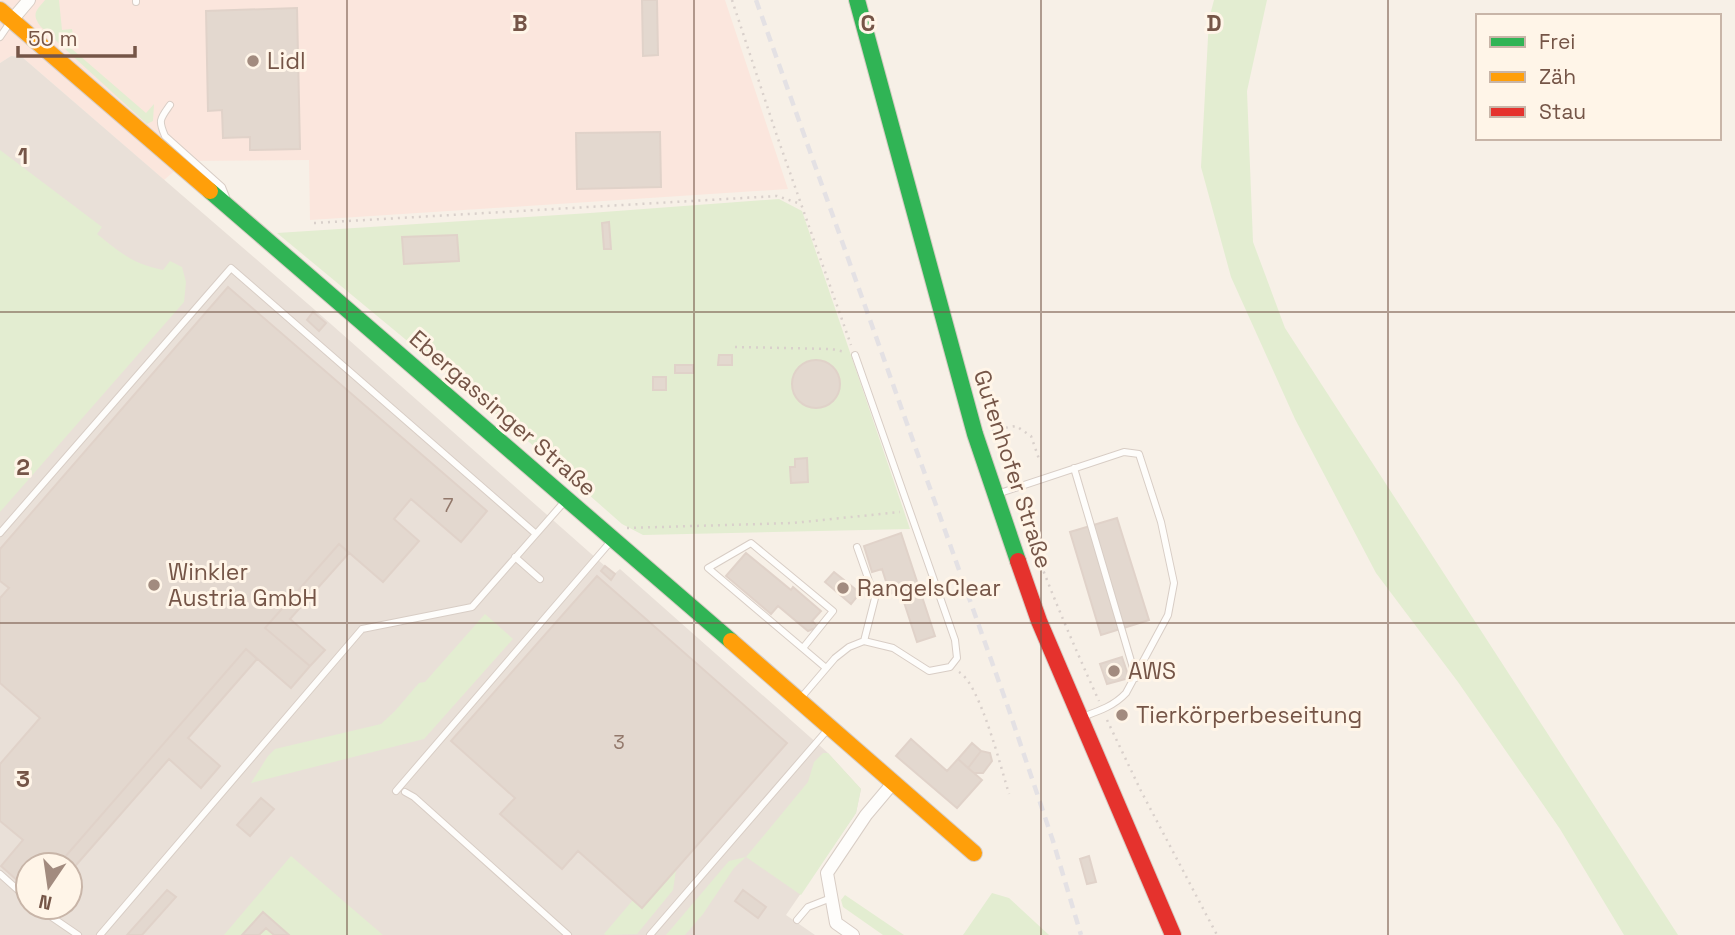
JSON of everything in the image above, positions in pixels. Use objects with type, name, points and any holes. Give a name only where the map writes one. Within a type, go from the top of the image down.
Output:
[{"type":"street","points":[[6,15],[29,0]]},
{"type":"street","name":"Gutenhofer Straße","points":[[857,0],[975,434],[995,495],[1039,621],[1173,935]]},
{"type":"street","name":"Ebergassinger Straße","points":[[6,15],[974,853]]},
{"type":"street","points":[[853,935],[836,923],[827,873],[866,815],[892,783]]},
{"type":"lane","points":[[0,37],[6,15]]},
{"type":"lane","points":[[170,105],[160,118],[165,136],[222,187],[231,209]]},
{"type":"lane","points":[[0,533],[230,268],[536,534]]},
{"type":"lane","points":[[799,701],[835,658],[849,647],[864,641],[893,648],[929,671],[950,667],[957,657],[955,640],[855,355]]},
{"type":"lane","points":[[995,495],[1124,452],[1139,454],[1161,522],[1174,583],[1168,615],[1131,686],[1119,700],[1080,718]]},
{"type":"lane","points":[[1074,468],[1136,678]]},
{"type":"lane","points":[[100,935],[362,629],[472,607],[567,499]]},
{"type":"lane","points":[[396,791],[614,539]]},
{"type":"lane","points":[[803,648],[833,611],[751,543],[708,568],[826,668]]},
{"type":"lane","points":[[857,547],[875,597],[864,641]]},
{"type":"lane","points":[[515,557],[540,579]]},
{"type":"lane","points":[[650,935],[830,728]]},
{"type":"lane","points":[[405,792],[414,797],[568,935]]},
{"type":"lane","points":[[0,874],[14,886]]},
{"type":"lane","points":[[797,920],[808,907],[831,898]]},
{"type":"lane","points":[[58,921],[78,935]]},
{"type":"path","points":[[732,0],[855,355]]},
{"type":"path","points":[[314,223],[778,195],[801,204]]},
{"type":"path","points":[[735,347],[832,349],[855,355]]},
{"type":"path","points":[[975,434],[1016,426],[1031,436],[1039,459]]},
{"type":"path","points":[[998,429],[1014,488],[1059,613],[1129,766],[1217,935]]},
{"type":"path","points":[[614,539],[624,528],[793,523],[910,511]]},
{"type":"path","points":[[950,667],[965,676],[979,702],[1009,794]]},
{"type":"shaded area","points":[[0,0],[725,0],[788,189],[310,220],[309,160],[186,161],[164,180],[22,57],[11,56],[0,63]]},
{"type":"shaded area","points":[[11,56],[22,57],[315,310],[614,574],[620,569],[828,753],[861,789],[856,813],[786,915],[815,935],[0,935],[0,63]]},
{"type":"green space","points":[[45,0],[59,0],[62,30],[72,29],[73,35],[65,43],[146,113],[154,104],[153,121],[147,124],[41,27],[36,13]]},
{"type":"green space","points":[[1214,0],[1267,0],[1247,91],[1253,242],[1285,328],[1678,935],[1624,935],[1560,829],[1458,682],[1376,573],[1295,419],[1231,277],[1201,167],[1209,19]]},
{"type":"green space","points":[[0,150],[102,227],[97,234],[121,252],[143,265],[163,270],[170,261],[182,267],[186,282],[184,302],[0,512]]},
{"type":"green space","points":[[779,199],[802,211],[910,529],[643,535],[622,524],[521,435],[277,233],[590,213]]},
{"type":"green space","points":[[485,614],[513,639],[424,739],[251,783],[275,749],[381,724],[419,683],[425,682]]},
{"type":"green space","points":[[823,753],[828,753],[861,789],[856,813],[801,895],[746,857],[808,782],[814,762]]},
{"type":"green space","points":[[291,856],[383,935],[224,935]]},
{"type":"green space","points":[[746,857],[734,868],[703,914],[685,935],[666,935],[729,861]]},
{"type":"green space","points":[[676,870],[673,890],[637,934],[604,934],[633,900],[643,907]]},
{"type":"green space","points":[[992,893],[1009,898],[1049,935],[963,935]]},
{"type":"green space","points":[[845,895],[904,935],[883,935],[843,907],[841,900]]},
{"type":"building","points":[[642,0],[657,0],[658,55],[643,56]]},
{"type":"building","name":"Lidl","points":[[297,8],[300,149],[250,150],[250,137],[223,138],[222,110],[208,111],[206,11]]},
{"type":"building","points":[[660,132],[661,187],[577,189],[576,133]]},
{"type":"building","points":[[609,222],[611,249],[604,249],[602,223]]},
{"type":"building","points":[[457,235],[459,261],[404,264],[402,237]]},
{"type":"building","name":"Winkler Austria GmbH","points":[[228,287],[487,511],[461,542],[411,499],[394,519],[419,541],[383,582],[339,544],[265,628],[310,666],[291,688],[246,649],[70,851],[14,851],[14,878],[1,866],[23,840],[0,821],[0,764],[40,718],[0,683],[0,598],[9,588],[0,581],[0,549]]},
{"type":"building","points":[[313,312],[326,323],[319,331],[307,320]]},
{"type":"building","points":[[719,355],[732,355],[732,365],[718,365]]},
{"type":"building","points":[[816,360],[833,367],[840,384],[833,401],[816,408],[799,401],[792,384],[799,367]]},
{"type":"building","points":[[675,365],[693,365],[693,373],[675,373]]},
{"type":"building","points":[[653,377],[666,377],[666,390],[653,390]]},
{"type":"building","points":[[807,458],[808,482],[791,483],[790,467],[795,467],[795,459]]},
{"type":"building","points":[[1117,518],[1149,620],[1101,635],[1070,532]]},
{"type":"building","points":[[901,533],[935,636],[917,642],[900,590],[890,594],[882,569],[872,572],[864,546]]},
{"type":"building","points":[[339,544],[349,553],[290,619],[325,650],[310,666],[265,628]]},
{"type":"building","points":[[746,553],[821,611],[812,621],[818,627],[808,631],[778,606],[771,614],[726,576]]},
{"type":"building","points":[[605,566],[615,574],[611,580],[601,571]]},
{"type":"building","name":"RangeIsClear","points":[[834,572],[860,593],[851,604],[825,582]]},
{"type":"building","points":[[597,576],[787,743],[642,908],[578,851],[562,869],[500,814],[515,798],[451,741]]},
{"type":"building","points":[[246,649],[257,659],[188,738],[220,766],[201,788],[169,759],[84,856],[84,851],[70,851]]},
{"type":"building","name":"AWS","points":[[1122,657],[1129,678],[1107,684],[1100,664]]},
{"type":"building","points":[[911,739],[947,771],[958,759],[982,780],[957,808],[896,756]]},
{"type":"building","points":[[972,743],[981,751],[968,768],[958,759]]},
{"type":"building","points":[[981,751],[990,753],[992,761],[983,773],[974,773],[968,768]]},
{"type":"building","points":[[261,798],[274,809],[250,836],[237,825]]},
{"type":"building","points":[[1089,856],[1096,882],[1087,884],[1080,859]]},
{"type":"building","points":[[167,890],[176,897],[142,935],[127,935]]},
{"type":"building","points":[[743,890],[766,907],[758,918],[735,901]]},
{"type":"building","points":[[263,912],[289,935],[274,935],[266,928],[259,935],[242,935]]},
{"type":"railway","points":[[756,0],[1009,710],[1081,935]]},
{"type":"traffic: fast","points":[[857,0],[975,434],[1018,561]]},
{"type":"traffic: fast","points":[[210,191],[731,641]]},
{"type":"traffic: slow","points":[[0,10],[210,191]]},
{"type":"traffic: slow","points":[[731,641],[974,853]]},
{"type":"traffic: jam","points":[[1018,561],[1039,621],[1173,935]]},
{"type":"place","name":"Lidl","points":[[253,61]]},
{"type":"place","name":"Winkler Austria GmbH","points":[[154,585]]},
{"type":"place","name":"RangeIsClear","points":[[843,588]]},
{"type":"place","name":"AWS","points":[[1114,671]]},
{"type":"place","name":"Tierkörperbeseitung","points":[[1122,715]]}]
